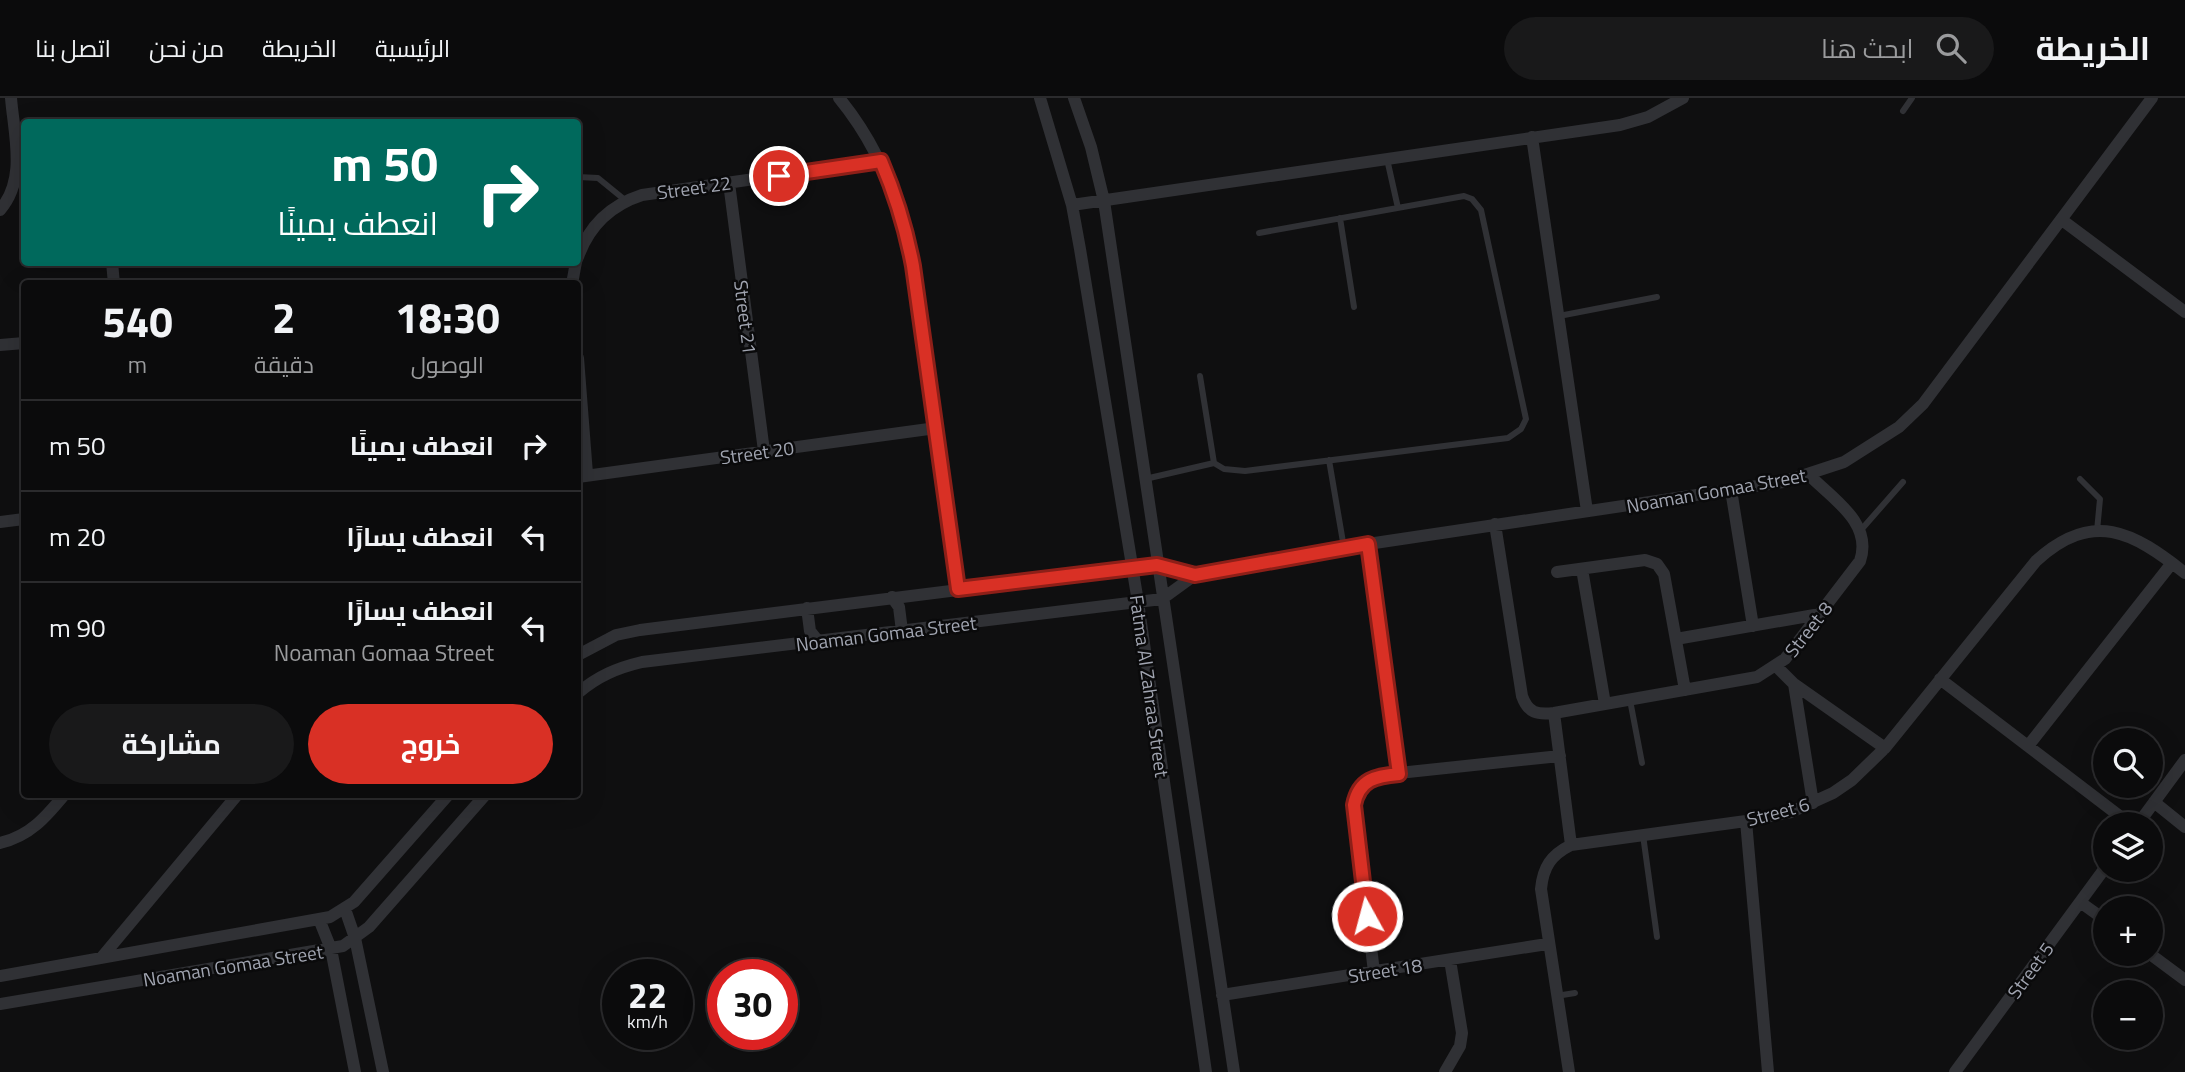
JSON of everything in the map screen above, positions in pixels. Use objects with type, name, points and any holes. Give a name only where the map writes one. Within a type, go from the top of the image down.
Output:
[{"type":"street","points":[[0,210],[19,191],[11,98]]},
{"type":"street","points":[[839,98],[855,118],[881,161],[906,230],[958,589]]},
{"type":"street","name":"Fatma Al Zahraa Street","points":[[1040,98],[1072,205],[1138,603],[1206,1072]]},
{"type":"street","name":"Fatma Al Zahraa Street","points":[[1074,98],[1091,147],[1104,201],[1234,1072]]},
{"type":"street","points":[[1072,205],[1620,125],[1648,117],[1683,98]]},
{"type":"street","name":"Noaman Gomaa Street","points":[[581,653],[616,635],[640,630],[1157,565],[1195,575],[1343,548],[1731,490],[1809,475],[1872,446],[1923,404],[2152,98]]},
{"type":"street","points":[[1532,137],[1587,511]]},
{"type":"street","name":"Street 22","points":[[581,250],[593,227],[625,200],[642,195],[881,161]]},
{"type":"street","name":"Street 21","points":[[729,183],[764,451]]},
{"type":"street","points":[[2062,219],[2185,312]]},
{"type":"street","points":[[0,345],[21,343]]},
{"type":"street","name":"Street 20","points":[[582,475],[936,428]]},
{"type":"street","points":[[581,446],[582,475]]},
{"type":"street","points":[[1809,475],[1861,530]]},
{"type":"street","points":[[1731,490],[1753,626]]},
{"type":"street","points":[[0,522],[21,519]]},
{"type":"street","points":[[1494,524],[1522,696],[1531,711],[1539,715],[1554,713],[1560,756],[1571,845],[1558,851],[1542,874],[1541,888],[1547,944],[1569,1072]]},
{"type":"street","name":"Street 8","points":[[1554,713],[1757,677],[1777,667],[1860,561],[1864,540],[1861,530]]},
{"type":"street","name":"Street 6","points":[[1571,845],[1746,821],[1791,811],[1813,803],[1852,780],[1885,748],[2036,561],[2062,541],[2097,531],[2133,537],[2185,573]]},
{"type":"street","points":[[1368,544],[1399,774]]},
{"type":"street","points":[[1557,572],[1645,560],[1657,564],[1664,574],[1685,690]]},
{"type":"street","points":[[2028,746],[2172,563]]},
{"type":"street","points":[[1582,569],[1605,704]]},
{"type":"street","name":"Noaman Gomaa Street","points":[[581,690],[595,678],[642,662],[1162,599],[1195,575]]},
{"type":"street","points":[[892,597],[902,619],[902,631]]},
{"type":"street","points":[[807,608],[810,631],[818,641]]},
{"type":"street","points":[[1676,639],[1820,614]]},
{"type":"street","points":[[1777,667],[1794,684],[1885,748]]},
{"type":"street","points":[[1940,679],[2114,812]]},
{"type":"street","points":[[1794,684],[1813,803]]},
{"type":"street","points":[[1374,972],[1354,805],[1362,785],[1370,779],[1399,774],[1560,756]]},
{"type":"street","points":[[2147,812],[2185,760]]},
{"type":"street","points":[[0,843],[22,836],[39,824],[62,798]]},
{"type":"street","points":[[102,957],[235,798]]},
{"type":"street","name":"Noaman Gomaa Street","points":[[0,976],[319,919],[345,909],[445,798]]},
{"type":"street","name":"Noaman Gomaa Street","points":[[0,1004],[331,950],[355,939],[482,798]]},
{"type":"street","points":[[2154,802],[2185,827]]},
{"type":"street","points":[[1746,821],[1768,1072]]},
{"type":"street","name":"Street 5","points":[[1958,1071],[2095,882]]},
{"type":"street","points":[[2080,902],[2093,911]]},
{"type":"street","points":[[345,909],[355,939],[383,1072]]},
{"type":"street","points":[[319,919],[331,950],[355,1072]]},
{"type":"street","name":"Street 18","points":[[1222,995],[1547,944]]},
{"type":"street","points":[[1445,1072],[1460,1046],[1462,1033],[1450,960]]},
{"type":"street","points":[[2163,964],[2185,980]]},
{"type":"lane","points":[[1903,111],[1912,98]]},
{"type":"lane","points":[[1387,159],[1398,208]]},
{"type":"lane","points":[[581,177],[598,178],[625,200]]},
{"type":"lane","points":[[1145,479],[1214,463],[1224,469],[1245,471],[1508,438],[1521,429],[1525,419],[1481,210],[1472,199],[1464,197],[1259,233]]},
{"type":"lane","points":[[1340,218],[1354,307]]},
{"type":"lane","points":[[1559,316],[1657,297]]},
{"type":"lane","points":[[1200,376],[1214,463]]},
{"type":"lane","points":[[1329,460],[1343,548]]},
{"type":"lane","points":[[2080,479],[2100,499],[2097,531]]},
{"type":"lane","points":[[1861,530],[1903,482]]},
{"type":"lane","points":[[1630,699],[1642,763]]},
{"type":"lane","points":[[1643,835],[1657,937]]},
{"type":"lane","points":[[1556,996],[1575,993]]},
{"type":"route","points":[[779,176],[881,161],[896,195],[913,266],[958,589],[1157,565],[1195,575],[1368,544],[1399,774],[1380,775],[1370,779],[1356,794],[1354,805],[1367,916]]}]
